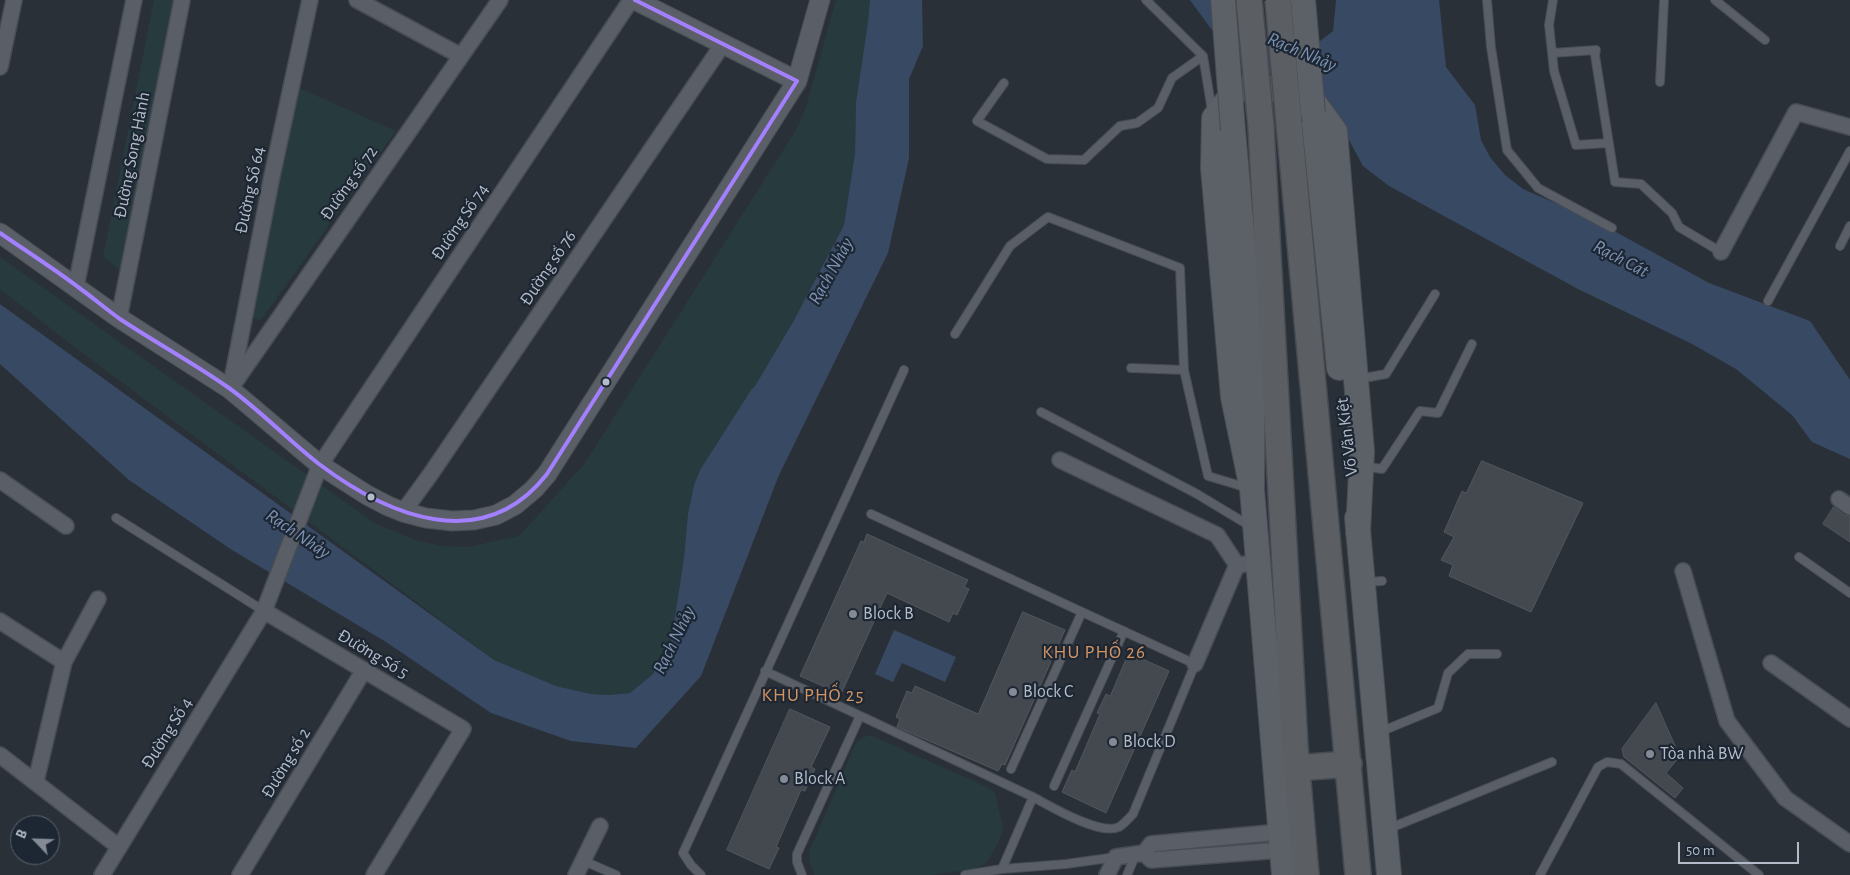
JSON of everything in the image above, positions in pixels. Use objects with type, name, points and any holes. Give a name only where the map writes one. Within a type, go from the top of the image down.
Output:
[{"type":"highway","points":[[1250,0],[1261,127],[1296,768],[1306,875]]},
{"type":"highway","name":"Võ Văn Kiệt","points":[[1278,0],[1358,875]]},
{"type":"highway","points":[[1296,768],[1349,764]]},
{"type":"main road","points":[[1223,0],[1223,124],[1253,354],[1252,489],[1256,530],[1248,564],[1284,875]]},
{"type":"main road","name":"Võ Văn Kiệt","points":[[1303,0],[1336,342],[1358,533],[1372,581],[1376,733],[1388,875]]},
{"type":"main road","points":[[1223,124],[1233,93],[1249,86],[1296,92],[1313,101],[1335,131],[1362,451],[1358,533]]},
{"type":"street","points":[[0,67],[14,0]]},
{"type":"street","name":"Đường Song Hành","points":[[76,286],[134,0]]},
{"type":"street","name":"Đường Song Hành","points":[[118,318],[182,0]]},
{"type":"street","name":"Đường Số 64","points":[[230,389],[272,176],[310,0]]},
{"type":"street","points":[[357,0],[461,56]]},
{"type":"street","name":"Đường số 72","points":[[230,389],[500,0]]},
{"type":"street","name":"Đường Số 74","points":[[271,597],[320,465],[631,0]]},
{"type":"street","points":[[635,0],[797,81]]},
{"type":"street","points":[[0,233],[118,318],[230,389],[320,465],[376,500],[403,512],[426,518],[452,521],[474,520],[496,515],[515,505],[534,490],[547,474],[797,81],[820,0]]},
{"type":"street","name":"Đường số 76","points":[[403,512],[436,467],[723,44]]},
{"type":"street","points":[[1721,252],[1796,112],[1850,127]]},
{"type":"street","points":[[1060,460],[1217,535],[1248,564],[1194,664]]},
{"type":"street","points":[[0,480],[66,526]]},
{"type":"street","points":[[1683,571],[1727,721],[1785,798],[1850,844]]},
{"type":"street","name":"Đường Số 4","points":[[102,875],[271,597]]},
{"type":"street","points":[[36,781],[64,662],[98,599]]},
{"type":"street","name":"Đường Số 5","points":[[264,611],[462,729],[374,875]]},
{"type":"street","points":[[1,627],[64,662]]},
{"type":"street","points":[[1771,663],[1850,719]]},
{"type":"street","name":"Đường số 2","points":[[245,873],[364,670]]},
{"type":"street","points":[[0,755],[119,847]]},
{"type":"street","points":[[576,875],[600,826]]},
{"type":"street","points":[[1107,875],[1116,857],[1140,854],[1151,844],[1246,835],[1281,841]]},
{"type":"street","points":[[1246,835],[1247,853]]},
{"type":"street","points":[[1140,854],[1151,860],[1247,853],[1281,841]]},
{"type":"lane","points":[[1146,0],[1204,56],[1223,124]]},
{"type":"lane","points":[[1486,0],[1491,47],[1507,150],[1538,188],[1612,228]]},
{"type":"lane","points":[[1553,0],[1549,25],[1554,71],[1576,145],[1608,143]]},
{"type":"lane","points":[[1660,82],[1664,0]]},
{"type":"lane","points":[[1715,0],[1765,40]]},
{"type":"lane","points":[[1552,53],[1596,50],[1595,55],[1614,182],[1641,184],[1672,213],[1679,227],[1721,252]]},
{"type":"lane","points":[[1004,83],[977,121],[1046,160],[1084,160],[1120,126],[1137,123],[1158,108],[1172,78],[1204,56]]},
{"type":"lane","points":[[1768,300],[1850,151]]},
{"type":"lane","points":[[955,334],[1010,246],[1048,217],[1180,268],[1184,370],[1208,476],[1252,489]]},
{"type":"lane","points":[[1840,246],[1850,226]]},
{"type":"lane","points":[[1356,380],[1386,374],[1435,294]]},
{"type":"lane","points":[[1361,465],[1382,469],[1420,411],[1438,413],[1472,344]]},
{"type":"lane","points":[[1131,368],[1184,370]]},
{"type":"lane","points":[[701,875],[682,852],[904,370]]},
{"type":"lane","points":[[1041,412],[1197,494],[1256,530]]},
{"type":"lane","points":[[765,671],[1033,797],[1070,817],[1102,828],[1118,827],[1134,814],[1194,664],[871,514]]},
{"type":"lane","points":[[116,518],[264,611]]},
{"type":"lane","points":[[1799,557],[1850,593]]},
{"type":"lane","points":[[1012,769],[1082,612]]},
{"type":"lane","points":[[1054,786],[1124,631]]},
{"type":"lane","points":[[1376,733],[1421,717],[1438,708],[1448,673],[1468,654],[1497,654]]},
{"type":"lane","points":[[802,875],[797,862],[797,854],[860,716]]},
{"type":"lane","points":[[1384,831],[1552,762]]},
{"type":"lane","points":[[1540,875],[1598,767],[1608,762],[1621,764],[1759,875]]},
{"type":"lane","points":[[1002,869],[1033,797]]},
{"type":"lane","points":[[1127,875],[1140,854]]},
{"type":"lane","points":[[965,875],[1002,869],[1066,864],[1116,857]]},
{"type":"lane","points":[[584,861],[616,875]]},
{"type":"green space","points":[[154,0],[174,0],[120,270],[103,257]]},
{"type":"green space","points":[[836,0],[870,0],[856,102],[855,153],[844,225],[793,322],[755,386],[700,470],[694,485],[688,513],[684,558],[671,642],[653,674],[630,693],[591,694],[556,686],[494,660],[72,345],[0,289],[0,257],[376,524],[418,541],[443,546],[468,547],[519,536],[585,463],[796,130],[806,107]]},
{"type":"green space","points":[[299,88],[396,131],[261,320],[250,317]]},
{"type":"green space","points":[[870,735],[989,788],[995,793],[1003,828],[998,843],[987,862],[976,869],[931,875],[814,875],[810,864],[809,852],[856,743]]},
{"type":"water","name":"Rạch Nhảy","points":[[870,0],[922,0],[923,46],[909,79],[909,158],[888,253],[779,475],[701,676],[636,748],[571,741],[491,713],[386,642],[232,550],[129,480],[0,364],[0,304],[494,660],[556,686],[591,694],[630,693],[653,674],[671,642],[684,558],[688,513],[694,485],[700,470],[755,386],[793,322],[844,225],[855,153],[856,102]]},
{"type":"water","points":[[1190,0],[1233,0],[1245,18],[1262,36],[1282,49],[1293,51],[1308,49],[1333,31],[1336,0],[1439,0],[1446,67],[1475,105],[1481,140],[1490,157],[1505,175],[1523,189],[1594,220],[1709,283],[1810,321],[1850,380],[1850,459],[1812,442],[1792,415],[1736,369],[1692,344],[1578,289],[1389,186],[1363,166],[1337,118],[1313,92],[1244,62],[1223,45]]},
{"type":"water","points":[[894,630],[956,657],[945,682],[902,663],[893,682],[875,674]]},
{"type":"building","points":[[1482,461],[1583,503],[1531,612],[1449,576],[1453,565],[1441,560],[1454,537],[1444,532],[1462,491],[1466,493]]},
{"type":"building","points":[[1834,507],[1844,515],[1850,516],[1850,542],[1823,524]]},
{"type":"building","name":"Block B","points":[[867,534],[968,580],[964,587],[969,589],[957,615],[953,613],[949,622],[887,593],[841,694],[800,676],[861,541],[864,542]]},
{"type":"building","name":"Block C","points":[[1023,612],[1065,630],[1005,765],[1002,764],[998,771],[897,727],[900,719],[896,717],[907,691],[912,693],[915,686],[978,714]]},
{"type":"building","name":"Block D","points":[[1129,653],[1169,671],[1106,813],[1062,792],[1072,770],[1075,772],[1100,714],[1097,713],[1106,694],[1110,696]]},
{"type":"building","name":"Tòa nhà BW","points":[[1656,703],[1676,748],[1673,752],[1679,757],[1666,773],[1683,788],[1675,798],[1624,757],[1622,749]]},
{"type":"building","name":"Block A","points":[[790,709],[830,727],[811,767],[815,769],[805,791],[801,790],[776,847],[779,848],[769,869],[727,850]]},
{"type":"transit line","points":[[635,0],[797,81]]},
{"type":"transit line","points":[[0,233],[69,280],[120,319],[229,388],[319,464],[346,483],[375,499],[405,512],[435,519],[465,521],[494,514],[522,499],[547,474],[797,81]]},
{"type":"place","name":"Block B","points":[[853,614]]},
{"type":"place","name":"Block C","points":[[1013,692]]},
{"type":"place","name":"Block D","points":[[1113,742]]},
{"type":"place","name":"Tòa nhà BW","points":[[1650,754]]},
{"type":"place","name":"Block A","points":[[784,779]]},
{"type":"district","name":"KHU PHỐ 26","points":[[1094,652]]},
{"type":"district","name":"KHU PHỐ 25","points":[[813,695]]},
{"type":"water label","name":"Rạch Cát","points":[[1621,259]]}]
